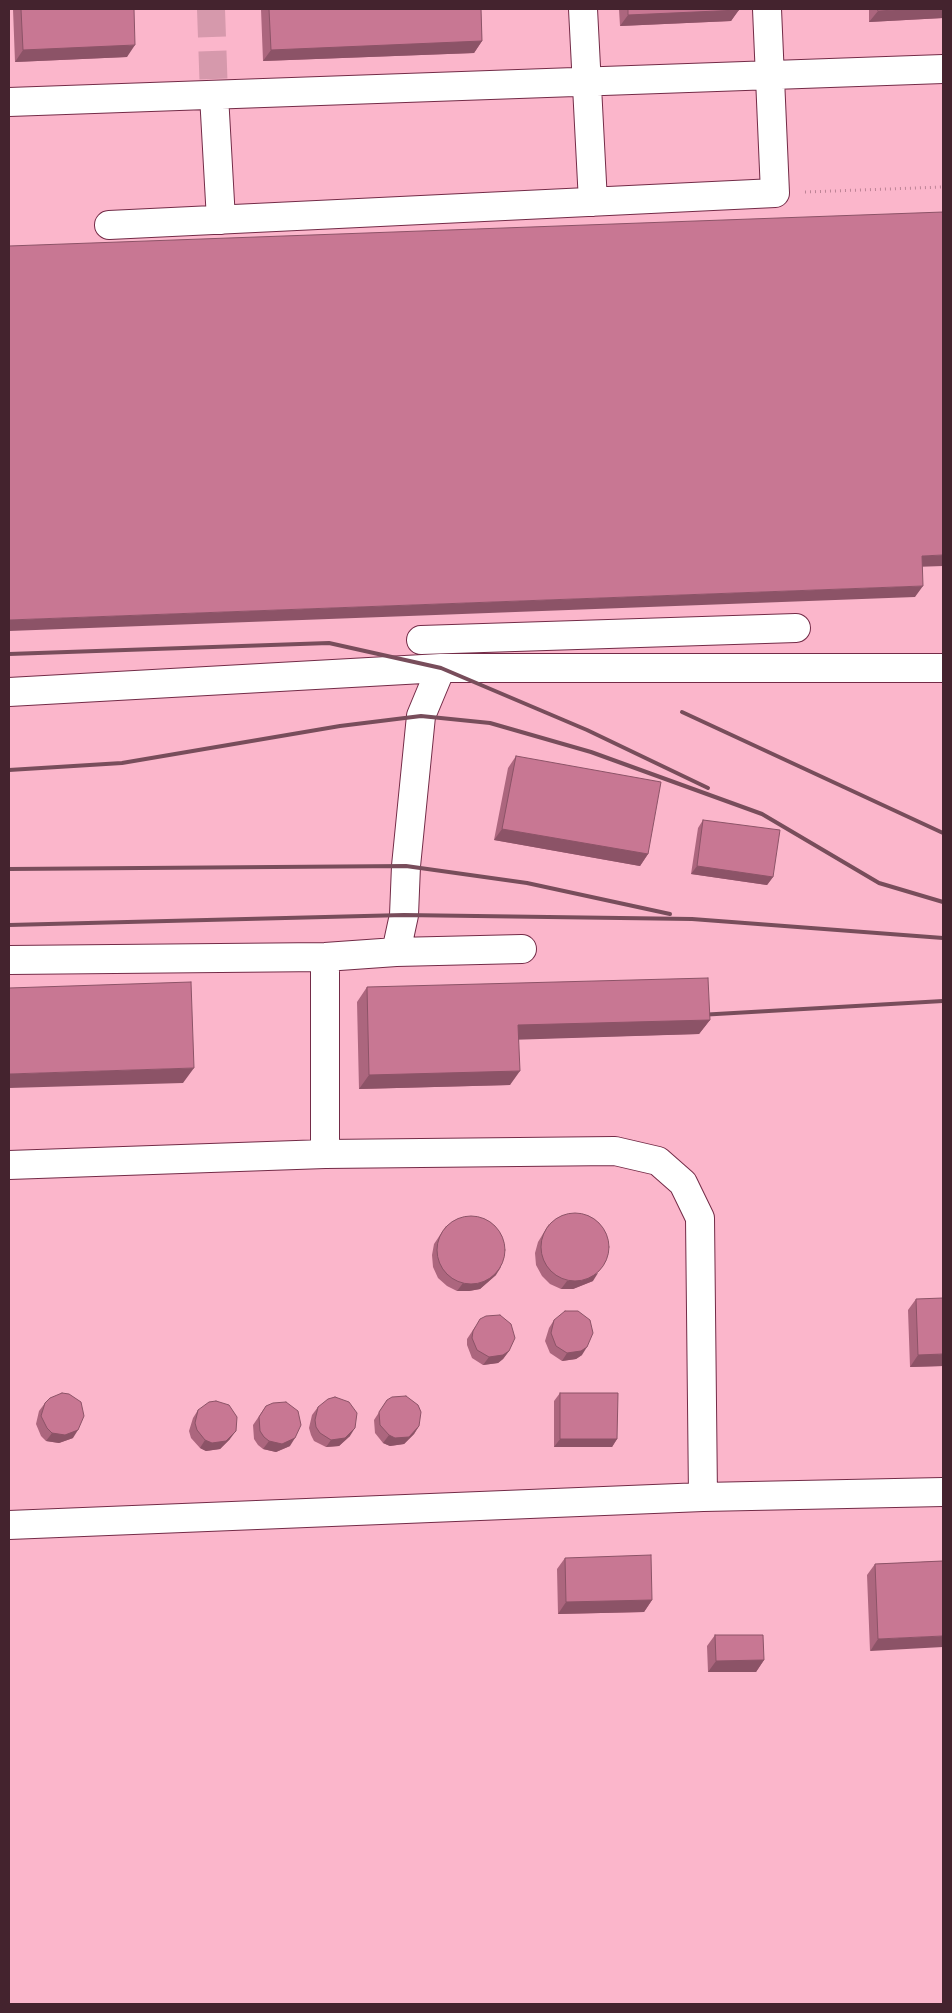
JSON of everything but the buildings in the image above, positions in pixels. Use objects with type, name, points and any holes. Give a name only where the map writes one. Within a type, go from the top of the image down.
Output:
[{"type":"lane","points":[[583,9],[593,202]]},
{"type":"lane","points":[[109,225],[775,193],[766,9]]},
{"type":"lane","points":[[9,102],[943,68]]},
{"type":"lane","points":[[214,95],[220,220]]},
{"type":"lane","points":[[421,640],[796,628]]},
{"type":"lane","points":[[529,637],[530,668]]},
{"type":"lane","points":[[396,952],[404,915],[406,866],[421,716],[441,668]]},
{"type":"lane","points":[[9,692],[441,668],[943,668]]},
{"type":"lane","points":[[9,960],[325,957],[396,952],[522,949]]},
{"type":"lane","points":[[325,957],[326,1154]]},
{"type":"lane","points":[[9,1165],[326,1154],[615,1151],[658,1161],[684,1183],[700,1218],[703,1497]]},
{"type":"lane","points":[[9,1525],[703,1497],[943,1492]]},
{"type":"path","points":[[775,193],[943,187]]},
{"type":"tunnel","points":[[211,9],[214,95]]},
{"type":"railway","points":[[9,654],[329,643],[441,668],[587,730],[708,788]]},
{"type":"railway","points":[[682,712],[943,833]]},
{"type":"railway","points":[[9,770],[122,763],[340,726],[421,716],[490,723],[591,752],[762,814],[879,883],[943,902]]},
{"type":"railway","points":[[9,869],[406,866],[527,883],[670,914]]},
{"type":"railway","points":[[9,925],[404,915],[692,919],[943,938]]},
{"type":"railway","points":[[699,1015],[943,1001]]}]
